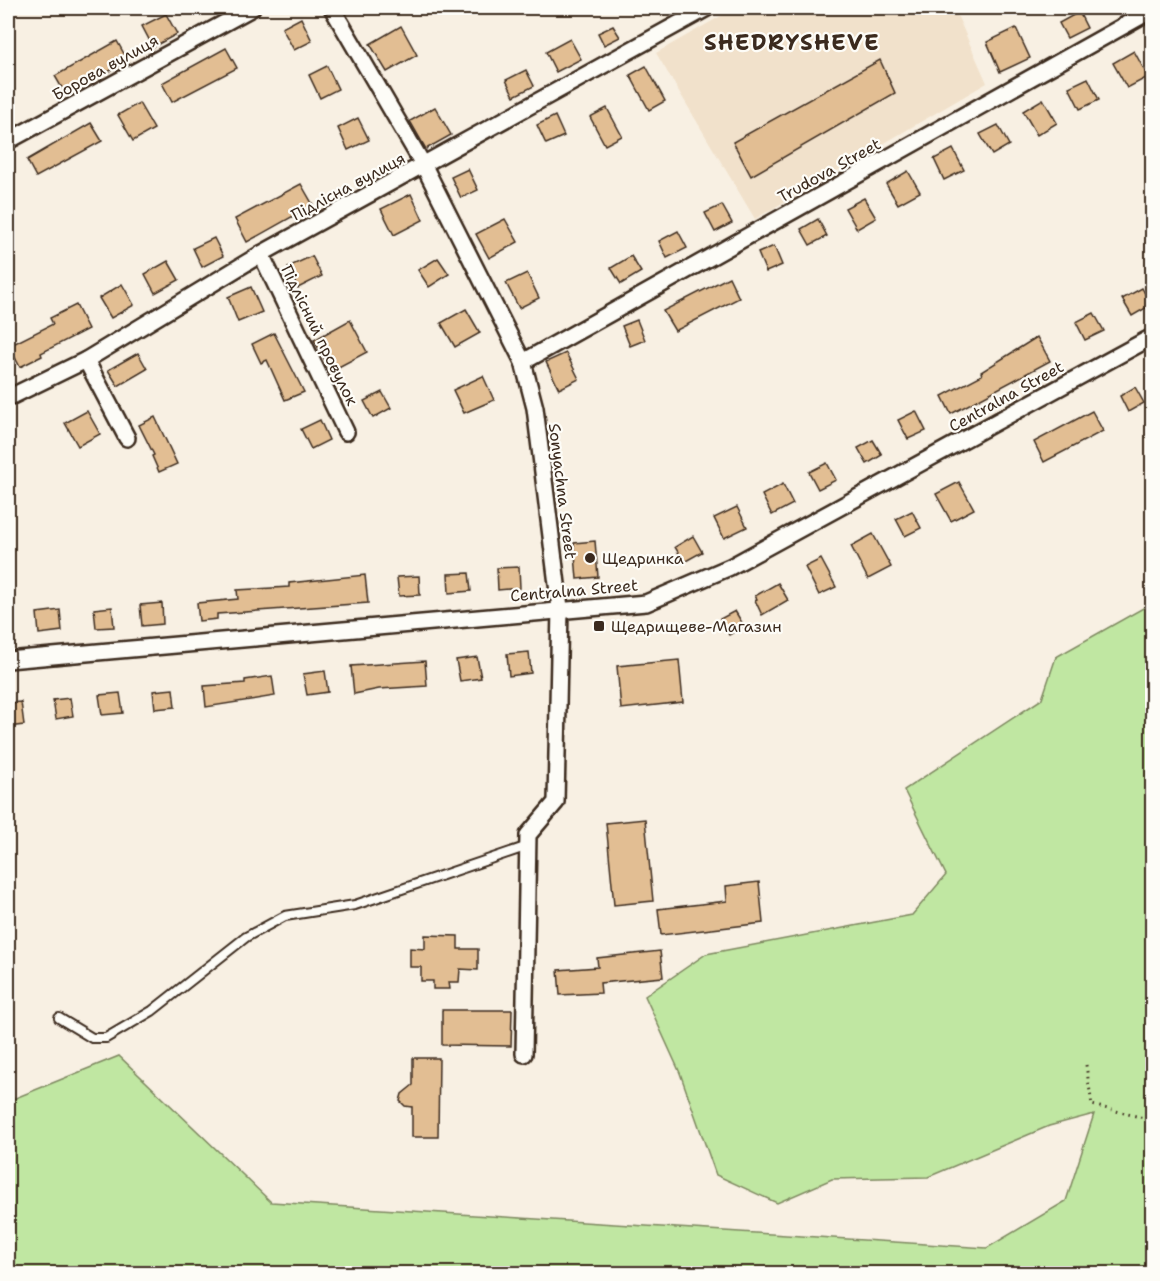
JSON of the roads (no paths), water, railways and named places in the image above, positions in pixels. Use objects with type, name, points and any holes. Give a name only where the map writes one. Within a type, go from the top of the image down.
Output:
[{"type":"street","name":"Борова вулиця","points":[[8,141],[252,8]]},
{"type":"street","name":"Sonyachna Street","points":[[332,8],[424,166],[523,362],[535,408],[560,608],[556,802],[528,835],[524,1054]]},
{"type":"street","name":"Підлісна вулиця","points":[[8,398],[86,360],[261,254],[707,8]]},
{"type":"street","name":"Trudova Street","points":[[523,362],[1152,10]]},
{"type":"street","name":"Підлісний провулок","points":[[261,254],[346,432]]},
{"type":"street","name":"Centralna Street","points":[[8,660],[560,608],[646,603],[730,567],[1152,337]]},
{"type":"street","points":[[86,360],[127,438]]},
{"type":"lane","points":[[59,1018],[92,1038],[106,1038],[152,1011],[246,937],[285,916],[356,905],[457,868],[528,846]]},
{"type":"place","name":"Щедринка","points":[[590,558]]},
{"type":"place","name":"Щедрищеве-Магазин","points":[[599,626]]},
{"type":"district","name":"SHEDRYSHEVE","points":[[792,42]]}]
